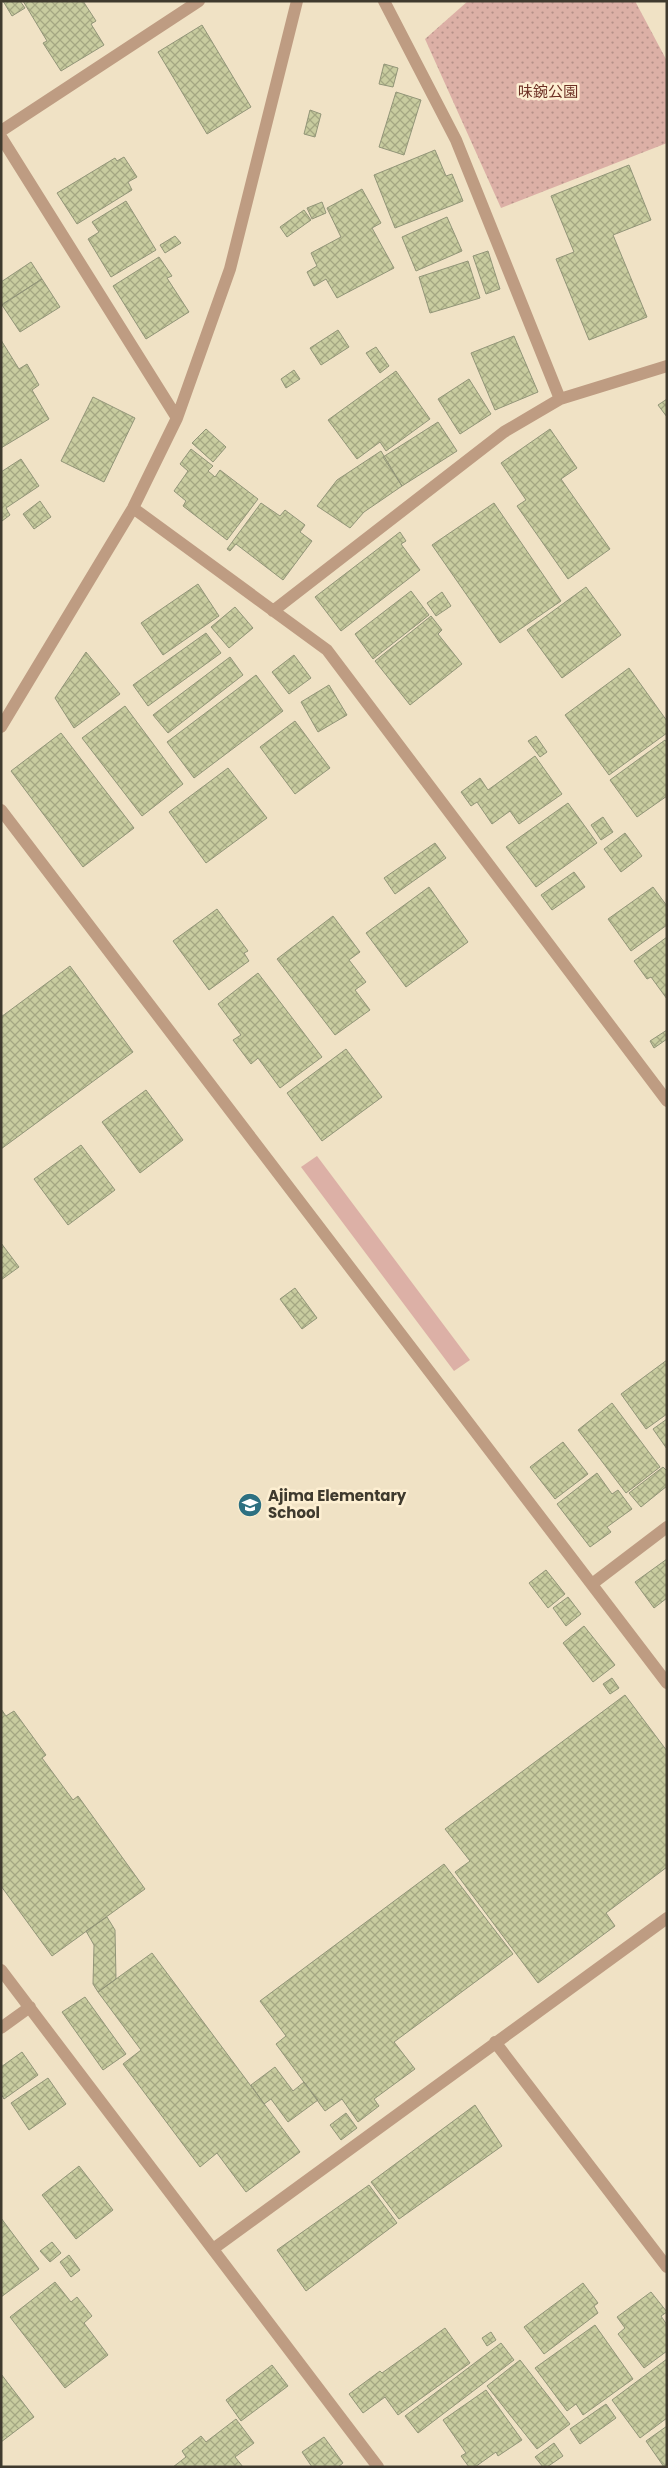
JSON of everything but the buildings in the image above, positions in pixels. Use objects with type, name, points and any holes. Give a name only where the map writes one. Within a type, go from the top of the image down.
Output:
[{"type":"street","points":[[1,131],[199,1]]},
{"type":"street","points":[[1,727],[133,508],[177,418],[230,269],[297,1]]},
{"type":"street","points":[[384,1],[456,140],[560,399]]},
{"type":"street","points":[[1,137],[177,418]]},
{"type":"street","points":[[273,611],[504,432],[560,399],[667,366]]},
{"type":"street","points":[[133,508],[327,650],[667,1101]]},
{"type":"street","points":[[1,810],[667,1683]]},
{"type":"street","points":[[592,1584],[667,1527]]},
{"type":"street","points":[[214,2249],[667,1918]]},
{"type":"street","points":[[1,1970],[378,2467]]},
{"type":"street","points":[[1,2028],[30,2006]]},
{"type":"street","points":[[496,2042],[667,2267]]},
{"type":"green space","name":"味鋺公園","points":[[468,1],[635,1],[667,61],[667,143],[501,208],[425,39]]},
{"type":"green space","points":[[317,1156],[470,1360],[454,1371],[301,1167]]},
{"type":"place","name":"Ajima Elementary School","points":[[250,1505]]}]
